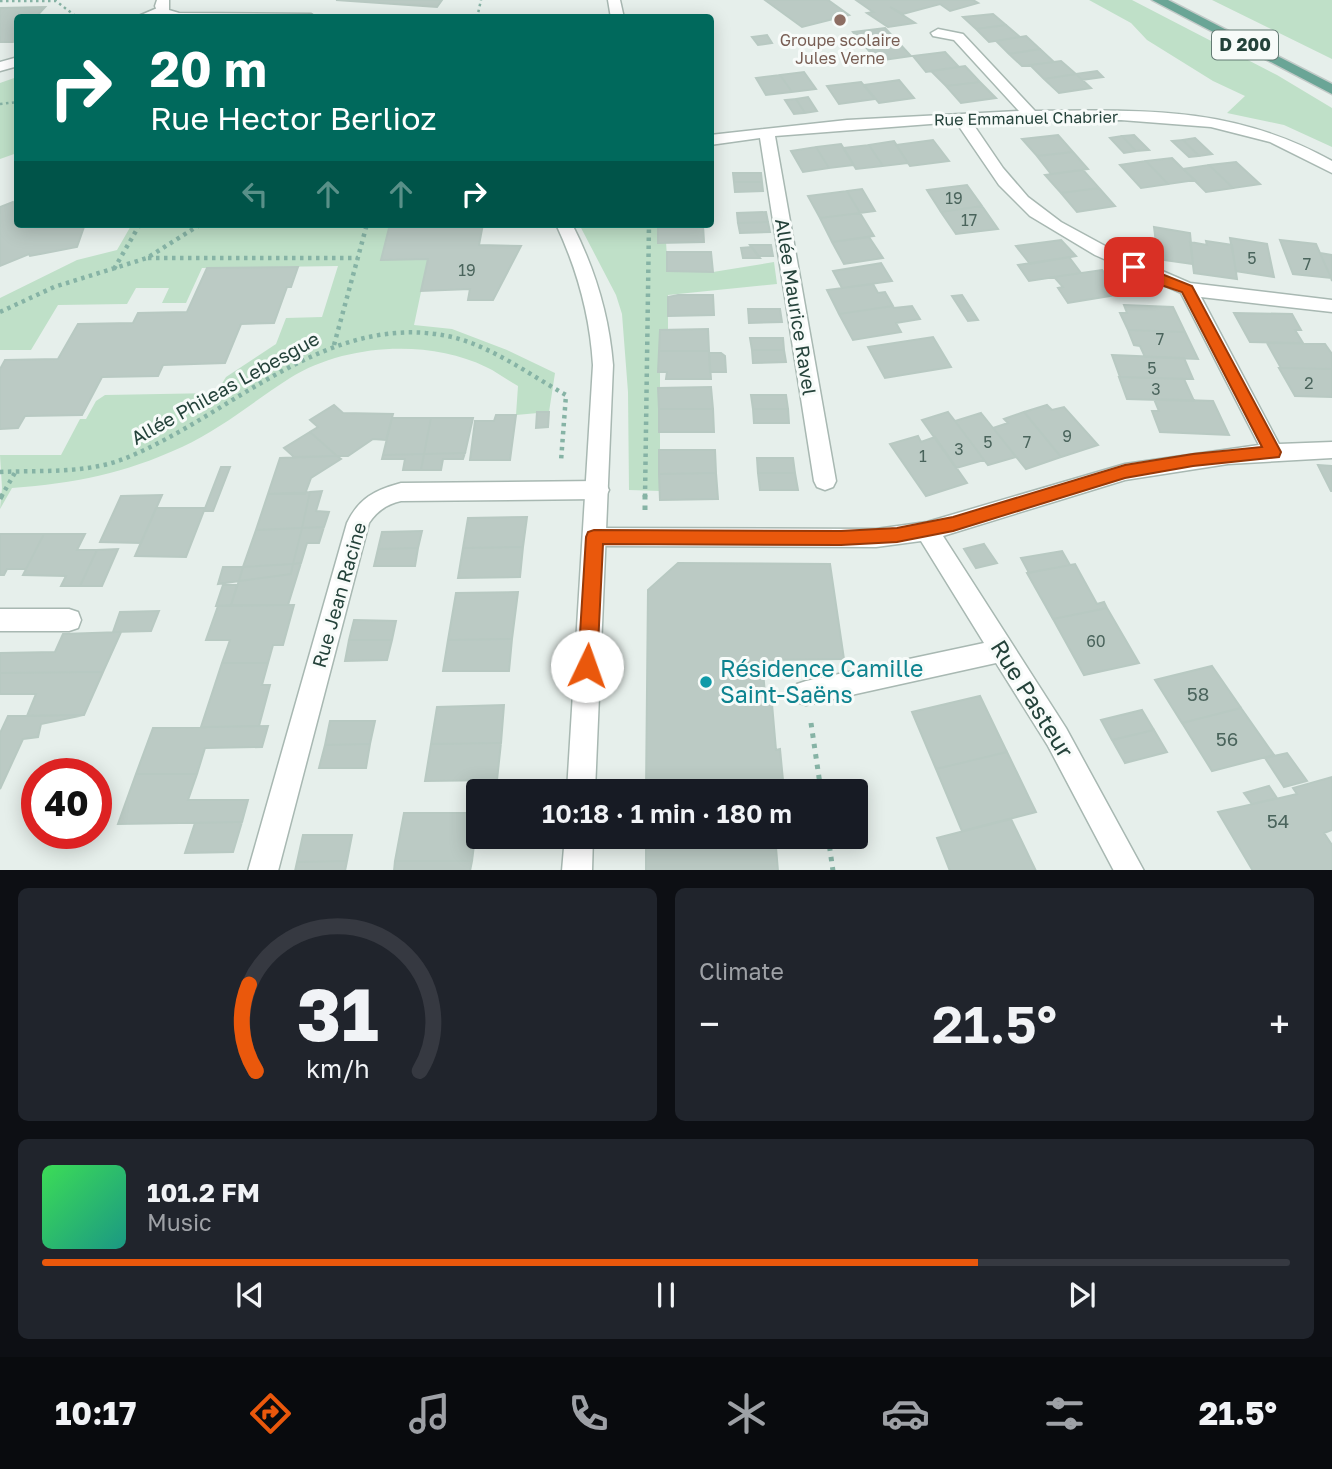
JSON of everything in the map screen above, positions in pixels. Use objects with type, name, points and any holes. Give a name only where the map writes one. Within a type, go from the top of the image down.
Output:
[{"type":"main road","name":"D 200","points":[[1158,0],[1332,89]]},
{"type":"main road","name":"D 200","points":[[1184,0],[1332,74]]},
{"type":"street","points":[[147,14],[162,5]]},
{"type":"street","points":[[938,33],[958,37],[1031,115]]},
{"type":"street","name":"Rue Emmanuel Chabrier","points":[[714,139],[767,132],[961,118],[1031,115],[1126,116],[1219,124],[1272,137],[1332,168]]},
{"type":"street","points":[[961,118],[1003,179],[1036,212],[1067,232],[1157,279],[1188,289],[1332,306]]},
{"type":"street","name":"Allée Maurice Ravel","points":[[767,132],[825,481]]},
{"type":"street","points":[[566,228],[589,282],[603,341],[604,387],[582,779]]},
{"type":"street","points":[[1188,289],[1273,452]]},
{"type":"street","points":[[594,537],[876,538],[927,531],[1125,472],[1188,461],[1273,452],[1332,450]]},
{"type":"street","name":"Rue Jean Racine","points":[[263,870],[364,510],[374,501],[401,492],[598,490]]},
{"type":"street","name":"Rue Pasteur","points":[[927,531],[1057,737],[1130,870]]},
{"type":"street","points":[[0,620],[69,620]]},
{"type":"street","points":[[806,693],[1002,650]]},
{"type":"street","points":[[577,870],[578,849]]},
{"type":"path","points":[[0,1],[56,1],[73,14]]},
{"type":"path","points":[[114,270],[138,228]]},
{"type":"path","points":[[0,312],[54,287],[147,258],[195,228]]},
{"type":"path","points":[[334,345],[366,228]]},
{"type":"path","points":[[644,538],[649,228]]},
{"type":"path","points":[[147,258],[358,258]]},
{"type":"path","name":"Allée Phileas Lebesgue","points":[[0,472],[92,468],[124,459],[176,435],[289,366],[334,345],[398,334],[430,334],[456,338],[566,395],[559,489]]},
{"type":"path","points":[[0,499],[16,471]]},
{"type":"path","points":[[806,693],[819,779]]},
{"type":"path","points":[[830,849],[833,870]]},
{"type":"green space","points":[[1089,0],[1132,0],[1277,75],[1332,108],[1332,147],[1284,125],[1227,113],[1245,96],[1213,81],[1147,40],[1131,23]]},
{"type":"green space","points":[[1212,0],[1332,0],[1332,59]]},
{"type":"green space","points":[[14,78],[14,154],[0,159],[0,83]]},
{"type":"green space","points":[[130,228],[389,228],[381,259],[428,259],[414,325],[452,329],[507,350],[555,373],[549,412],[516,415],[518,386],[490,369],[463,358],[413,349],[361,352],[336,358],[290,378],[224,423],[182,447],[140,464],[99,476],[12,488],[0,509],[0,455],[61,455],[80,419],[86,419],[96,401],[105,395],[216,393],[226,377],[276,344],[286,318],[322,317],[338,266],[202,268],[186,303],[162,303],[169,288],[136,288],[127,304],[58,305],[31,350],[0,350],[0,298],[77,260],[117,250]]},
{"type":"green space","points":[[581,228],[658,228],[658,242],[666,242],[668,271],[713,272],[774,262],[777,284],[668,295],[668,330],[660,331],[660,491],[629,490],[628,392],[622,314],[616,295]]},
{"type":"building","points":[[336,0],[442,0],[437,7]]},
{"type":"building","points":[[765,0],[828,0],[849,15],[802,27]]},
{"type":"building","points":[[856,0],[973,0],[978,3],[950,11],[940,4],[903,14],[890,7],[915,23],[888,27],[867,13],[873,12]]},
{"type":"building","points":[[45,7],[39,14],[14,14],[13,42],[0,42],[0,8]]},
{"type":"building","points":[[993,14],[1006,25],[976,29],[963,17]]},
{"type":"building","points":[[1006,25],[1020,37],[989,42],[976,29]]},
{"type":"building","points":[[885,28],[898,42],[865,46],[853,32]]},
{"type":"building","points":[[767,35],[772,43],[758,45],[752,37]]},
{"type":"building","points":[[1026,36],[1040,49],[1009,54],[996,41]]},
{"type":"building","points":[[898,42],[911,56],[877,61],[865,46]]},
{"type":"building","points":[[1040,49],[1054,62],[1022,66],[1009,54]]},
{"type":"building","points":[[945,52],[959,67],[926,72],[913,56]]},
{"type":"building","points":[[1061,61],[1076,74],[1044,79],[1030,65]]},
{"type":"building","points":[[965,66],[980,82],[946,86],[931,71]]},
{"type":"building","points":[[1097,71],[1103,77],[1082,80],[1076,74]]},
{"type":"building","points":[[804,72],[816,89],[792,92],[780,75]]},
{"type":"building","points":[[1076,74],[1091,88],[1059,93],[1044,79]]},
{"type":"building","points":[[780,75],[792,92],[766,95],[756,78]]},
{"type":"building","points":[[899,80],[914,98],[879,103],[864,85]]},
{"type":"building","points":[[861,82],[875,99],[839,104],[827,86]]},
{"type":"building","points":[[980,82],[996,98],[961,103],[946,86]]},
{"type":"building","points":[[808,97],[817,111],[805,113],[796,99]]},
{"type":"building","points":[[796,99],[805,113],[794,114],[785,100]]},
{"type":"building","points":[[1058,135],[1073,152],[1037,156],[1022,139]]},
{"type":"building","points":[[1134,135],[1149,150],[1136,151],[1122,136]]},
{"type":"building","points":[[1122,136],[1136,151],[1124,153],[1110,138]]},
{"type":"building","points":[[1195,138],[1212,154],[1199,156],[1183,140]]},
{"type":"building","points":[[933,140],[949,161],[910,166],[896,145]]},
{"type":"building","points":[[1183,140],[1199,156],[1189,157],[1172,141]]},
{"type":"building","points":[[894,141],[908,163],[883,166],[869,145]]},
{"type":"building","points":[[841,144],[854,165],[829,168],[816,147]]},
{"type":"building","points":[[869,145],[883,166],[856,169],[843,148]]},
{"type":"building","points":[[816,147],[829,168],[803,172],[791,151]]},
{"type":"building","points":[[1073,152],[1088,169],[1051,174],[1037,156]]},
{"type":"building","points":[[1172,158],[1195,180],[1168,184],[1146,161]]},
{"type":"building","points":[[1146,161],[1168,184],[1141,188],[1120,165]]},
{"type":"building","points":[[1236,162],[1260,184],[1233,188],[1209,165]]},
{"type":"building","points":[[1209,165],[1233,188],[1206,192],[1183,169]]},
{"type":"building","points":[[1083,170],[1099,188],[1061,193],[1045,175]]},
{"type":"building","points":[[733,173],[761,173],[762,182],[734,182]]},
{"type":"building","points":[[734,182],[762,182],[763,191],[735,192]]},
{"type":"building","points":[[967,185],[982,206],[941,212],[927,190]]},
{"type":"building","points":[[1099,188],[1115,206],[1077,212],[1061,193]]},
{"type":"building","points":[[862,189],[875,211],[860,213],[847,191]]},
{"type":"building","points":[[847,191],[860,213],[820,218],[808,196]]},
{"type":"building","points":[[14,203],[14,228],[84,228],[77,247],[30,256],[29,254],[0,266],[0,207]]},
{"type":"building","points":[[982,206],[998,229],[956,234],[941,212]]},
{"type":"building","points":[[766,212],[768,222],[738,223],[737,213]]},
{"type":"building","points":[[860,213],[874,236],[832,242],[820,218]]},
{"type":"building","points":[[768,222],[770,232],[740,233],[738,223]]},
{"type":"building","points":[[1154,227],[1190,233],[1193,264],[1158,259]]},
{"type":"building","points":[[389,228],[482,228],[479,245],[521,246],[493,300],[468,300],[470,289],[421,291],[428,259],[381,260]]},
{"type":"building","points":[[658,228],[703,228],[704,242],[658,243]]},
{"type":"building","points":[[869,237],[883,258],[844,264],[832,242]]},
{"type":"building","points":[[1230,238],[1267,244],[1274,277],[1236,271]]},
{"type":"building","points":[[1061,240],[1076,256],[1030,264],[1016,246]]},
{"type":"building","points":[[1280,240],[1316,244],[1331,278],[1293,274]]},
{"type":"building","points":[[1206,241],[1232,245],[1237,279],[1194,273],[1190,242],[1207,245]]},
{"type":"building","points":[[750,245],[771,245],[773,256],[758,256]]},
{"type":"building","points":[[752,247],[760,258],[743,258],[741,248]]},
{"type":"building","points":[[667,252],[711,252],[713,272],[667,271]]},
{"type":"building","points":[[1320,253],[1332,255],[1332,281],[1331,278]]},
{"type":"building","points":[[1069,257],[1081,273],[1029,281],[1018,265]]},
{"type":"building","points":[[881,263],[892,281],[842,288],[833,271]]},
{"type":"building","points":[[298,267],[291,287],[287,287],[274,323],[241,324],[225,363],[163,365],[158,376],[102,377],[82,415],[25,416],[18,428],[0,429],[0,369],[5,360],[58,359],[78,324],[133,323],[138,313],[187,312],[207,268]]},
{"type":"building","points":[[1102,270],[1122,294],[1068,303],[1058,288],[1063,287],[1054,277]]},
{"type":"building","points":[[873,284],[878,293],[885,292],[893,306],[839,314],[827,290]]},
{"type":"building","points":[[713,295],[714,315],[668,316],[668,297]]},
{"type":"building","points":[[962,295],[978,320],[968,321],[952,296]]},
{"type":"building","points":[[1124,305],[1173,307],[1185,332],[1128,330],[1120,313],[1127,313]]},
{"type":"building","points":[[912,306],[920,319],[896,323],[901,332],[853,340],[839,314]]},
{"type":"building","points":[[748,309],[780,309],[782,322],[749,323]]},
{"type":"building","points":[[1234,313],[1292,314],[1301,330],[1295,330],[1303,343],[1250,342]]},
{"type":"building","points":[[708,329],[709,351],[659,351],[660,330]]},
{"type":"building","points":[[1128,330],[1185,332],[1198,359],[1145,357],[1140,346],[1134,345]]},
{"type":"building","points":[[933,337],[951,367],[885,378],[868,347]]},
{"type":"building","points":[[750,338],[783,338],[784,350],[752,350]]},
{"type":"building","points":[[1267,343],[1325,344],[1332,354],[1332,369],[1281,368]]},
{"type":"building","points":[[752,350],[784,350],[786,362],[753,363]]},
{"type":"building","points":[[659,351],[709,351],[711,379],[666,379],[667,372],[658,372]]},
{"type":"building","points":[[709,353],[721,353],[725,356],[726,372],[710,372]]},
{"type":"building","points":[[1112,355],[1184,358],[1193,379],[1120,377]]},
{"type":"building","points":[[1279,368],[1332,369],[1332,397],[1295,396]]},
{"type":"building","points":[[1119,377],[1184,379],[1194,401],[1127,399]]},
{"type":"building","points":[[711,387],[713,409],[659,409],[658,388]]},
{"type":"building","points":[[751,395],[786,395],[788,409],[753,409]]},
{"type":"building","points":[[1154,399],[1213,401],[1229,435],[1160,432],[1152,411],[1159,411]]},
{"type":"building","points":[[334,405],[343,413],[393,414],[386,440],[373,439],[348,456],[337,456],[310,432],[318,427],[310,420]]},
{"type":"building","points":[[1047,405],[1052,410],[1064,407],[1098,445],[1061,457],[1024,412]]},
{"type":"building","points":[[659,409],[713,409],[714,432],[659,432]]},
{"type":"building","points":[[753,409],[788,409],[789,423],[754,423]]},
{"type":"building","points":[[537,412],[549,412],[548,427],[536,428]]},
{"type":"building","points":[[948,412],[984,460],[956,468],[922,420]]},
{"type":"building","points":[[1024,412],[1061,457],[1026,469],[993,428],[1008,423],[1004,419]]},
{"type":"building","points":[[981,413],[1016,457],[988,465],[955,421]]},
{"type":"building","points":[[496,415],[516,415],[510,460],[470,460],[475,421],[494,421]]},
{"type":"building","points":[[392,418],[431,418],[424,454],[383,455]]},
{"type":"building","points":[[431,418],[473,418],[465,453],[424,454]]},
{"type":"building","points":[[310,432],[337,456],[294,457],[284,448]]},
{"type":"building","points":[[918,436],[921,442],[935,437],[967,483],[926,496],[890,444]]},
{"type":"building","points":[[659,450],[715,450],[716,473],[659,474]]},
{"type":"building","points":[[465,453],[463,459],[443,459],[441,470],[421,470],[424,454]]},
{"type":"building","points":[[424,454],[421,470],[403,470],[405,459],[382,459],[383,455]]},
{"type":"building","points":[[337,456],[341,459],[311,478],[305,494],[268,494],[280,458]]},
{"type":"building","points":[[757,458],[793,458],[795,473],[758,473]]},
{"type":"building","points":[[1318,465],[1332,466],[1332,491],[1331,491]]},
{"type":"building","points":[[221,467],[230,467],[213,511],[204,511]]},
{"type":"building","points":[[716,473],[718,499],[660,500],[659,474]]},
{"type":"building","points":[[758,473],[795,473],[798,490],[760,490]]},
{"type":"building","points":[[322,491],[316,511],[329,512],[324,527],[302,528],[310,492]]},
{"type":"building","points":[[310,492],[302,528],[256,530],[268,494]]},
{"type":"building","points":[[162,495],[141,543],[100,542],[121,496]]},
{"type":"building","points":[[156,508],[205,508],[186,557],[135,556]]},
{"type":"building","points":[[527,517],[523,547],[463,548],[468,518]]},
{"type":"building","points":[[324,527],[319,543],[307,543],[301,563],[293,564],[302,528]]},
{"type":"building","points":[[302,528],[293,564],[243,567],[256,530]]},
{"type":"building","points":[[422,531],[418,548],[378,549],[382,532]]},
{"type":"building","points":[[0,534],[44,534],[26,569],[7,569],[4,575],[0,575]]},
{"type":"building","points":[[44,534],[85,534],[77,550],[97,550],[80,586],[61,586],[66,576],[23,575]]},
{"type":"building","points":[[984,544],[997,563],[976,568],[964,549]]},
{"type":"building","points":[[523,547],[520,577],[458,578],[463,548]]},
{"type":"building","points":[[418,548],[415,566],[374,566],[378,549]]},
{"type":"building","points":[[118,549],[102,586],[80,586],[97,550]]},
{"type":"building","points":[[1062,551],[1070,565],[1029,573],[1021,558]]},
{"type":"building","points":[[301,563],[288,605],[231,605],[239,581],[291,574],[293,564]]},
{"type":"building","name":"Résidence Camille Saint-Saëns","points":[[678,563],[830,564],[844,659],[762,660],[766,705],[772,704],[776,750],[780,749],[783,779],[646,779],[648,590]]},
{"type":"building","points":[[293,564],[291,574],[239,581],[243,567]]},
{"type":"building","points":[[1075,564],[1097,604],[1104,602],[1107,608],[1053,619],[1027,573]]},
{"type":"building","points":[[223,567],[243,567],[239,581],[218,584]]},
{"type":"building","points":[[223,585],[237,585],[231,605],[216,606]]},
{"type":"building","points":[[518,592],[512,639],[448,640],[456,593]]},
{"type":"building","points":[[294,605],[283,645],[273,645],[268,663],[222,663],[230,640],[206,640],[218,606]]},
{"type":"building","points":[[1107,608],[1139,663],[1084,675],[1053,619]]},
{"type":"building","points":[[159,611],[151,631],[113,632],[120,612]]},
{"type":"building","points":[[354,620],[396,621],[392,640],[349,640]]},
{"type":"building","points":[[121,632],[103,672],[0,673],[0,653],[55,652],[63,634]]},
{"type":"building","points":[[512,639],[509,671],[443,671],[448,640]]},
{"type":"building","points":[[349,640],[392,640],[387,660],[345,661]]},
{"type":"building","points":[[222,663],[268,663],[262,685],[270,685],[259,726],[201,727]]},
{"type":"building","points":[[1212,666],[1241,708],[1182,723],[1155,680]]},
{"type":"building","points":[[103,672],[84,715],[27,716],[36,694],[0,694],[0,673]]},
{"type":"building","points":[[980,696],[1007,752],[936,769],[912,712]]},
{"type":"building","points":[[504,705],[501,743],[431,744],[437,707]]},
{"type":"building","points":[[1241,708],[1274,755],[1212,771],[1182,723]]},
{"type":"building","points":[[1142,710],[1154,730],[1112,740],[1101,720]]},
{"type":"building","points":[[84,715],[41,724],[38,737],[23,739],[0,789],[0,733],[8,716]]},
{"type":"building","points":[[330,721],[375,721],[370,744],[325,745]]},
{"type":"building","points":[[268,726],[262,747],[205,748],[197,774],[136,774],[153,728]]},
{"type":"building","points":[[1154,730],[1167,752],[1125,763],[1112,740]]},
{"type":"building","points":[[501,743],[497,779],[425,781],[431,744]]},
{"type":"building","points":[[370,744],[366,768],[319,768],[325,745]]},
{"type":"building","points":[[1007,752],[1036,812],[962,831],[936,769]]},
{"type":"building","points":[[1287,753],[1307,781],[1284,787],[1265,758]]},
{"type":"building","points":[[136,774],[197,774],[188,800],[248,800],[242,822],[118,824]]},
{"type":"building","points":[[1332,777],[1332,830],[1324,833],[1332,845],[1332,870],[1252,870],[1218,812],[1297,794],[1293,788]]},
{"type":"building","points":[[1269,786],[1277,798],[1252,804],[1244,793]]},
{"type":"building","points":[[404,813],[466,813],[466,849],[474,849],[472,861],[395,861]]},
{"type":"building","points":[[1011,819],[1036,870],[950,870],[937,838]]},
{"type":"building","points":[[242,822],[233,852],[185,853],[195,823]]},
{"type":"building","points":[[303,835],[352,835],[347,861],[297,862]]},
{"type":"building","points":[[646,849],[776,849],[778,870],[646,870]]},
{"type":"building","points":[[347,861],[345,870],[295,870],[297,862]]},
{"type":"building","points":[[395,861],[472,861],[470,870],[394,870]]},
{"type":"place","name":"Groupe scolaire Jules Verne","points":[[840,20]]},
{"type":"place","name":"Résidence Camille Saint-Saëns","points":[[706,682]]},
{"type":"route","points":[[587,666],[594,537],[876,538],[927,531],[1152,466],[1273,452],[1188,289],[1157,279],[1134,267]]}]
